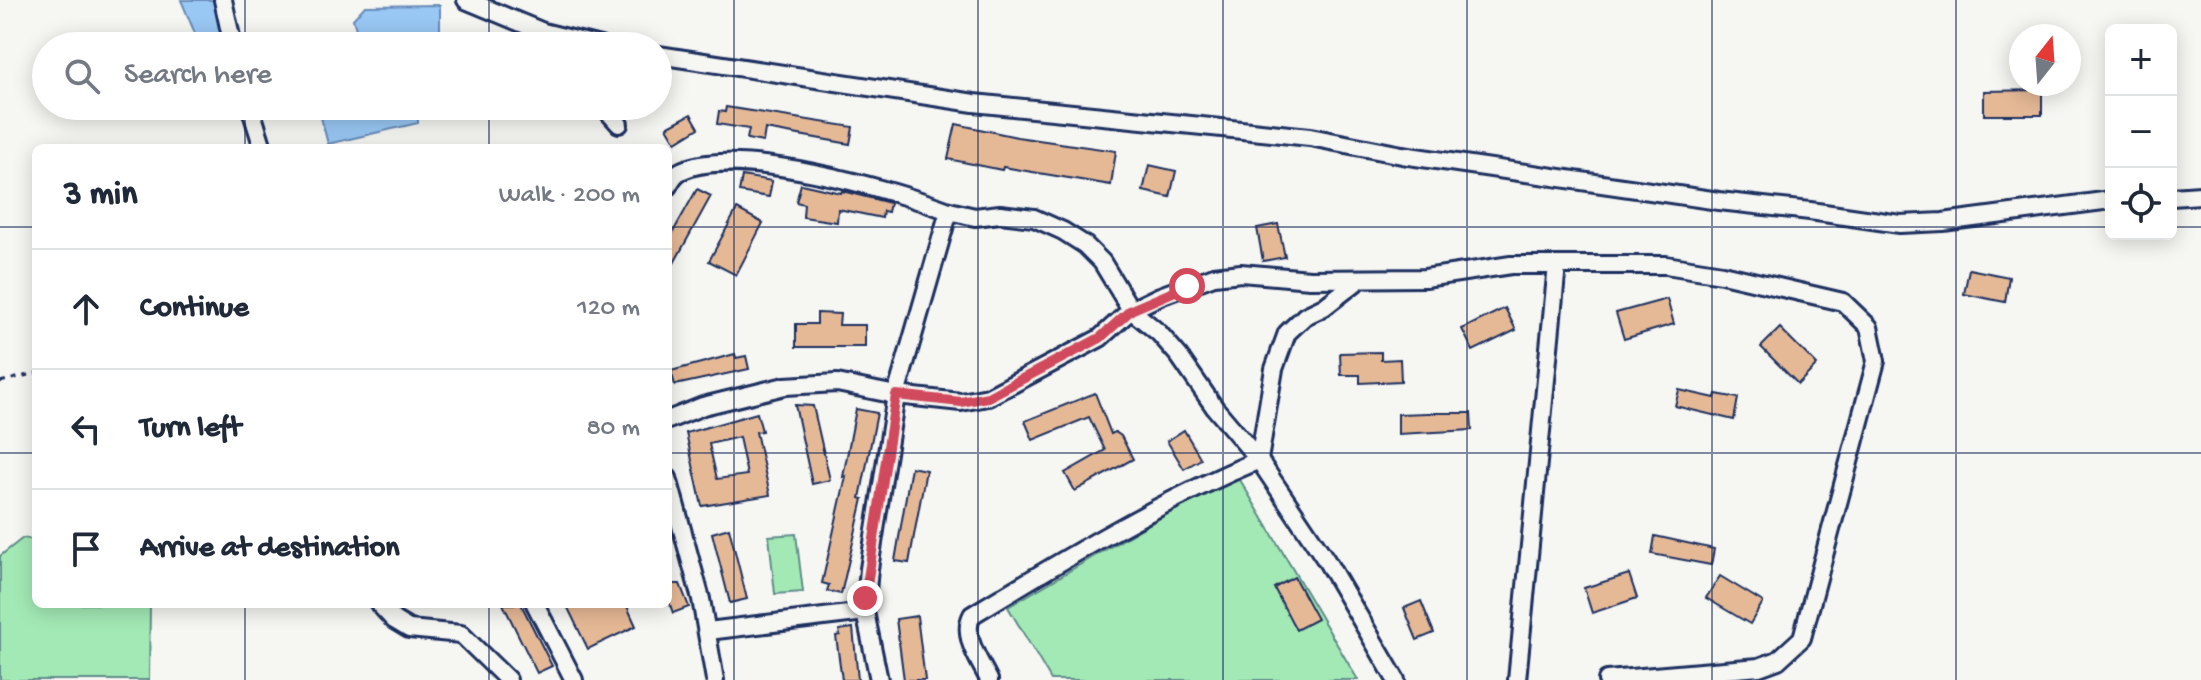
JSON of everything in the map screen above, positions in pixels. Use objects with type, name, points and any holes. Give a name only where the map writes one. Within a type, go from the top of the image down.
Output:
[{"type":"street","points":[[223,0],[230,32]]},
{"type":"street","points":[[466,0],[533,32]]},
{"type":"street","points":[[672,57],[974,103],[1310,137],[1402,155],[1900,224],[1943,222],[2105,201]]},
{"type":"street","points":[[254,120],[262,144]]},
{"type":"street","points":[[615,120],[619,124]]},
{"type":"street","points":[[672,180],[676,173],[701,164],[726,162],[824,175],[869,185],[975,217],[1015,214],[1034,218],[1085,245],[1102,262],[1131,310],[1169,344],[1215,408],[1259,460],[1326,560],[1396,680]]},
{"type":"street","points":[[2177,197],[2201,195]]},
{"type":"street","points":[[879,680],[865,612],[869,569],[896,395],[949,211]]},
{"type":"street","points":[[672,418],[703,406],[785,386],[837,383],[896,395],[961,402],[988,397],[1100,338],[1131,310],[1214,276],[1241,273],[1310,279],[1425,278],[1511,265],[1666,265],[1722,274],[1843,302],[1869,327],[1876,361],[1802,638],[1778,660],[1759,667],[1607,680]]},
{"type":"street","points":[[1517,680],[1557,265]]},
{"type":"street","points":[[1259,460],[1274,369],[1287,333],[1305,316],[1324,307],[1360,279]]},
{"type":"street","points":[[989,680],[968,635],[972,615],[1057,563],[1220,476],[1259,460]]},
{"type":"street","points":[[672,500],[708,631],[715,680]]},
{"type":"street","points":[[383,608],[409,629],[461,634],[508,680]]},
{"type":"street","points":[[537,608],[574,680]]},
{"type":"street","points":[[708,631],[865,612]]},
{"type":"path","points":[[0,382],[32,374]]},
{"type":"green space","points":[[1236,473],[1358,680],[1051,680],[1008,607]]},
{"type":"green space","points":[[796,534],[803,592],[775,594],[769,536]]},
{"type":"green space","points":[[23,538],[32,539],[32,608],[150,608],[149,680],[0,680],[0,556]]},
{"type":"water","points":[[181,0],[218,0],[227,32],[194,32]]},
{"type":"water","points":[[440,5],[440,32],[357,32],[353,19],[365,6]]},
{"type":"water","points":[[322,120],[418,120],[418,123],[328,144]]},
{"type":"building","points":[[1984,91],[2009,91],[2009,96],[2042,96],[2042,115],[1984,115]]},
{"type":"building","points":[[726,107],[853,127],[850,144],[765,129],[763,142],[747,139],[749,129],[717,124],[719,111],[725,112]]},
{"type":"building","points":[[691,114],[699,128],[676,142],[667,127]]},
{"type":"building","points":[[956,124],[1017,137],[1116,151],[1111,185],[948,159]]},
{"type":"building","points":[[1149,165],[1176,171],[1170,197],[1143,191]]},
{"type":"building","points":[[742,176],[772,181],[769,197],[739,192]]},
{"type":"building","points":[[801,184],[890,203],[888,212],[883,211],[882,218],[838,209],[837,222],[803,217],[804,204],[796,202]]},
{"type":"building","points":[[697,189],[711,196],[672,267],[672,234]]},
{"type":"building","points":[[737,209],[763,223],[736,275],[709,261]]},
{"type":"building","points":[[1278,224],[1285,257],[1263,261],[1257,228]]},
{"type":"building","points":[[1969,269],[2009,277],[2005,302],[1964,294]]},
{"type":"building","points":[[1667,299],[1674,324],[1624,339],[1616,313]]},
{"type":"building","points":[[1505,308],[1516,330],[1473,351],[1462,329]]},
{"type":"building","points":[[817,313],[840,314],[839,325],[865,325],[865,347],[796,347],[796,324],[817,324]]},
{"type":"building","points":[[1780,328],[1817,365],[1798,384],[1761,347]]},
{"type":"building","points":[[1381,352],[1381,360],[1400,359],[1401,381],[1360,383],[1360,375],[1341,375],[1340,353]]},
{"type":"building","points":[[735,354],[736,358],[746,356],[749,369],[675,385],[672,371]]},
{"type":"building","points":[[1679,390],[1715,398],[1716,394],[1738,398],[1734,420],[1675,406]]},
{"type":"building","points":[[1095,393],[1111,434],[1115,432],[1121,436],[1133,459],[1075,491],[1065,473],[1105,450],[1089,417],[1033,440],[1025,421]]},
{"type":"building","points":[[795,405],[813,406],[830,480],[812,484]]},
{"type":"building","points":[[856,409],[877,413],[860,498],[863,499],[841,594],[827,591],[829,585],[822,583],[846,476],[843,477]]},
{"type":"building","points":[[757,413],[762,431],[756,432],[770,495],[702,506],[686,433]],"holes":[[[739,437],[747,475],[717,479],[709,444]]]},
{"type":"building","points":[[1471,413],[1472,430],[1398,434],[1398,414]]},
{"type":"building","points":[[1184,430],[1201,459],[1184,469],[1167,441]]},
{"type":"building","points":[[911,467],[926,470],[909,563],[895,561]]},
{"type":"building","points":[[729,528],[747,599],[730,603],[712,533]]},
{"type":"building","points":[[1655,536],[1714,549],[1711,565],[1652,554]]},
{"type":"building","points":[[1629,574],[1637,598],[1592,613],[1584,588]]},
{"type":"building","points":[[1720,576],[1763,602],[1750,624],[1706,598]]},
{"type":"building","points":[[1294,577],[1317,619],[1296,630],[1274,588]]},
{"type":"building","points":[[672,584],[680,584],[689,607],[673,613]]},
{"type":"building","points":[[1421,601],[1434,633],[1417,640],[1404,608]]},
{"type":"building","points":[[505,608],[523,608],[552,666],[537,673]]},
{"type":"building","points":[[568,608],[628,608],[636,626],[588,649]]},
{"type":"building","points":[[917,616],[925,680],[904,680],[896,619]]},
{"type":"building","points":[[853,628],[858,680],[842,680],[836,636],[840,635],[839,630]]},
{"type":"route","points":[[865,598],[896,395],[961,402],[988,397],[1100,338],[1131,310],[1187,286]]}]
